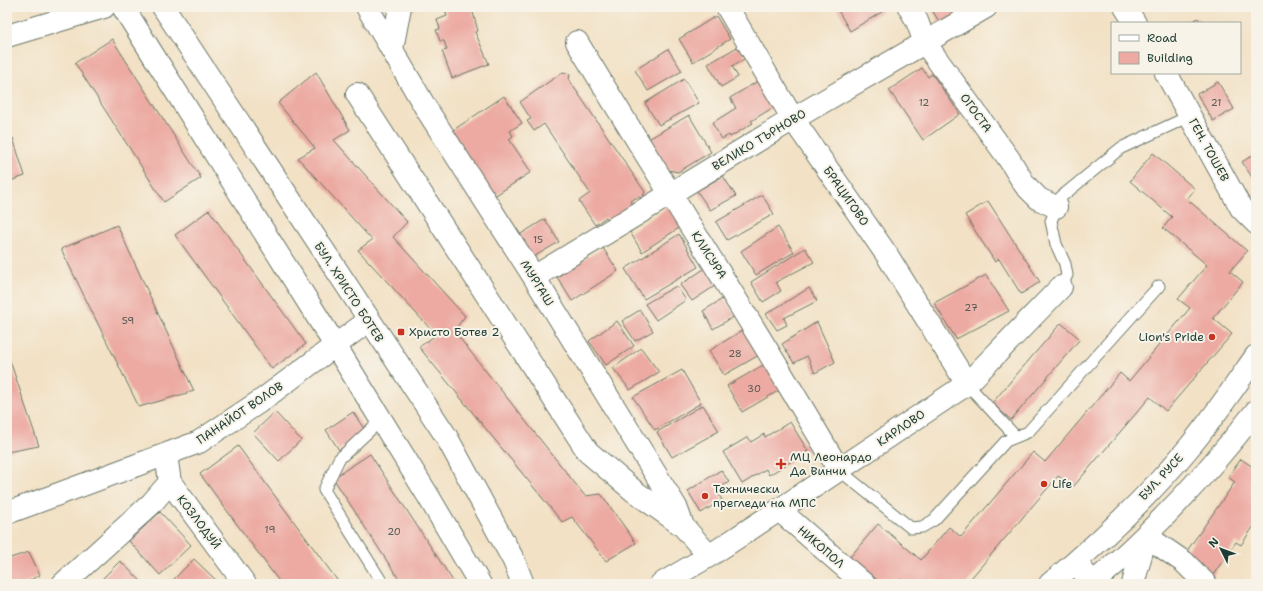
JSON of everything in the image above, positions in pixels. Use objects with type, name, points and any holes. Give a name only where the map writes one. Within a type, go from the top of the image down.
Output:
[{"type":"street","points":[[7,36],[104,7]]},
{"type":"street","points":[[123,7],[431,500],[480,584]]},
{"type":"street","name":"БУЛ. ХРИСТО БОТЕВ","points":[[163,7],[368,321],[446,436],[514,561],[524,584]]},
{"type":"street","name":"МУРГАШ","points":[[367,7],[427,110],[534,277],[676,507],[683,526],[709,556]]},
{"type":"street","points":[[392,49],[400,7]]},
{"type":"street","name":"БРАЦИГОВО","points":[[727,7],[793,119],[887,255],[967,384]]},
{"type":"street","name":"ОГОСТА","points":[[909,7],[917,21],[925,43],[1009,159],[1025,185],[1039,199],[1056,207]]},
{"type":"street","name":"ВЕЛИКО ТЪРНОВО","points":[[534,277],[793,119],[986,7]]},
{"type":"street","points":[[1124,7],[1135,22]]},
{"type":"street","name":"КЛИСУРА","points":[[577,42],[670,194],[729,286],[839,470]]},
{"type":"street","name":"ГЕН. ТОШЕВ","points":[[1167,74],[1241,208],[1256,223]]},
{"type":"street","points":[[357,94],[588,452],[634,491],[683,526]]},
{"type":"street","name":"КАРЛОВО","points":[[661,584],[709,556],[967,384],[1061,288]]},
{"type":"street","name":"ПАНАЙОТ ВОЛОВ","points":[[7,512],[199,442],[262,400],[368,321]]},
{"type":"street","name":"БУЛ. РУСЕ","points":[[1050,584],[1075,563],[1133,508],[1191,445],[1222,405],[1256,356]]},
{"type":"street","points":[[1075,563],[1093,584],[1146,536],[1199,480],[1256,411]]},
{"type":"street","name":"КОЗЛОДУЙ","points":[[166,455],[170,482],[246,584]]},
{"type":"street","points":[[63,584],[151,504],[170,482]]},
{"type":"street","name":"НИКОПОЛ","points":[[779,510],[864,584]]},
{"type":"street","points":[[1133,584],[1146,536]]},
{"type":"street","points":[[1146,536],[1184,562],[1206,584]]},
{"type":"lane","points":[[1061,288],[1067,275],[1065,264],[1056,244],[1051,221],[1061,197],[1121,148],[1190,116]]},
{"type":"lane","points":[[839,470],[911,528],[922,527],[934,520],[1006,441],[1028,432],[1159,286]]},
{"type":"lane","points":[[967,384],[1016,437]]},
{"type":"lane","points":[[381,420],[339,459],[324,490],[383,584]]},
{"type":"building","points":[[444,7],[479,7],[472,9],[478,31],[475,32],[489,64],[452,78],[442,51],[447,50],[444,41],[440,41],[436,30],[440,29],[437,20],[447,16]]},
{"type":"building","points":[[836,7],[890,7],[850,31]]},
{"type":"building","points":[[930,7],[972,7],[942,26]]},
{"type":"building","points":[[716,16],[730,39],[693,62],[679,39]]},
{"type":"building","points":[[1198,18],[1200,22],[1192,22]]},
{"type":"building","points":[[112,39],[201,178],[164,202],[75,63]]},
{"type":"building","points":[[739,46],[746,58],[732,66],[738,77],[721,87],[708,64]]},
{"type":"building","points":[[668,49],[682,71],[648,91],[635,70]]},
{"type":"building","points":[[922,68],[928,77],[932,74],[960,114],[923,140],[889,90]]},
{"type":"building","points":[[316,72],[350,130],[334,140],[407,222],[393,237],[465,316],[454,331],[585,496],[601,494],[636,543],[606,561],[572,517],[562,522],[419,347],[436,335],[358,250],[372,240],[298,158],[315,148],[278,103]]},
{"type":"building","points":[[563,72],[570,74],[569,80],[645,192],[642,198],[638,197],[630,201],[633,205],[609,221],[606,217],[595,225],[579,201],[590,193],[544,124],[534,131],[527,121],[531,119],[520,102]]},
{"type":"building","points":[[684,79],[699,103],[659,125],[645,103]]},
{"type":"building","points":[[758,81],[774,107],[751,121],[753,123],[730,137],[729,135],[722,139],[712,123],[736,108],[730,98]]},
{"type":"building","points":[[1218,82],[1234,109],[1213,121],[1197,94]]},
{"type":"building","points":[[504,96],[522,123],[510,131],[513,136],[509,139],[531,172],[493,197],[449,133]]},
{"type":"building","points":[[689,115],[711,152],[678,172],[658,168],[642,143]]},
{"type":"building","points":[[13,138],[25,176],[7,182],[7,140]]},
{"type":"building","points":[[1153,153],[1195,189],[1187,199],[1247,251],[1230,271],[1243,282],[1213,318],[1232,334],[1166,411],[1150,397],[1073,487],[1058,476],[966,584],[906,584],[901,579],[896,584],[882,584],[850,557],[878,524],[921,560],[949,527],[961,537],[1033,452],[1045,462],[1120,373],[1129,381],[1190,308],[1178,299],[1207,265],[1163,228],[1172,217],[1130,181]]},
{"type":"building","points":[[1256,153],[1256,183],[1242,162]]},
{"type":"building","points":[[723,176],[736,196],[710,210],[697,191]]},
{"type":"building","points":[[762,195],[774,214],[727,240],[716,222]]},
{"type":"building","points":[[988,201],[1040,282],[1021,294],[999,259],[995,262],[965,215]]},
{"type":"building","points":[[669,207],[682,226],[642,252],[630,232]]},
{"type":"building","points":[[209,210],[306,344],[272,369],[175,235]]},
{"type":"building","points":[[545,219],[559,242],[530,259],[516,237]]},
{"type":"building","points":[[117,225],[194,391],[139,407],[61,249]]},
{"type":"building","points":[[778,227],[794,252],[756,275],[741,251]]},
{"type":"building","points":[[679,234],[698,267],[644,299],[625,269]]},
{"type":"building","points":[[603,248],[618,271],[572,301],[557,277]]},
{"type":"building","points":[[805,248],[814,262],[776,282],[781,291],[763,302],[751,282]]},
{"type":"building","points":[[707,267],[718,284],[692,301],[680,285]]},
{"type":"building","points":[[986,275],[1009,311],[956,339],[934,303]]},
{"type":"building","points":[[676,286],[686,300],[656,320],[645,304]]},
{"type":"building","points":[[809,288],[817,301],[784,318],[787,325],[777,330],[766,314]]},
{"type":"building","points":[[724,298],[735,316],[713,329],[703,311]]},
{"type":"building","points":[[640,310],[653,331],[635,341],[622,321]]},
{"type":"building","points":[[617,321],[634,346],[606,365],[589,341]]},
{"type":"building","points":[[817,322],[835,362],[815,373],[807,356],[794,363],[782,344]]},
{"type":"building","points":[[1061,323],[1080,339],[1011,420],[992,403]]},
{"type":"building","points":[[746,328],[761,354],[724,375],[709,351]]},
{"type":"building","points":[[641,348],[659,372],[630,390],[613,368]]},
{"type":"building","points":[[7,352],[39,446],[7,452]]},
{"type":"building","points":[[765,364],[780,390],[742,412],[727,386]]},
{"type":"building","points":[[682,370],[701,403],[655,430],[633,397]]},
{"type":"building","points":[[703,405],[719,431],[672,457],[657,432]]},
{"type":"building","points":[[275,412],[301,440],[279,461],[253,433]]},
{"type":"building","points":[[353,412],[366,432],[339,450],[326,430]]},
{"type":"building","points":[[790,422],[808,451],[769,475],[766,469],[742,484],[723,452],[748,437],[751,442],[764,434],[765,437]]},
{"type":"building","points":[[238,446],[340,584],[281,584],[200,474]]},
{"type":"building","points":[[370,454],[455,584],[402,584],[333,478]]},
{"type":"building","points":[[1241,459],[1256,469],[1256,523],[1241,545],[1236,542],[1211,578],[1182,558],[1235,482],[1228,477]]},
{"type":"building","name":"Технически прегледи на МПС","points":[[721,470],[729,482],[716,490],[722,500],[701,513],[688,491]]},
{"type":"building","points":[[160,512],[191,545],[160,575],[129,541]]},
{"type":"building","points":[[29,552],[40,575],[23,584],[7,584],[7,559]]},
{"type":"building","points":[[194,559],[219,583],[169,584]]},
{"type":"building","points":[[120,561],[144,584],[98,583]]},
{"type":"place","name":"Христо Ботев 2","points":[[401,332]]},
{"type":"place","name":"Lion's Pride","points":[[1212,337]]},
{"type":"place","name":"МЦ Леонардо Да Винчи","points":[[781,464]]},
{"type":"place","name":"Life","points":[[1044,484]]},
{"type":"place","name":"Технически прегледи на МПС","points":[[705,496]]}]
